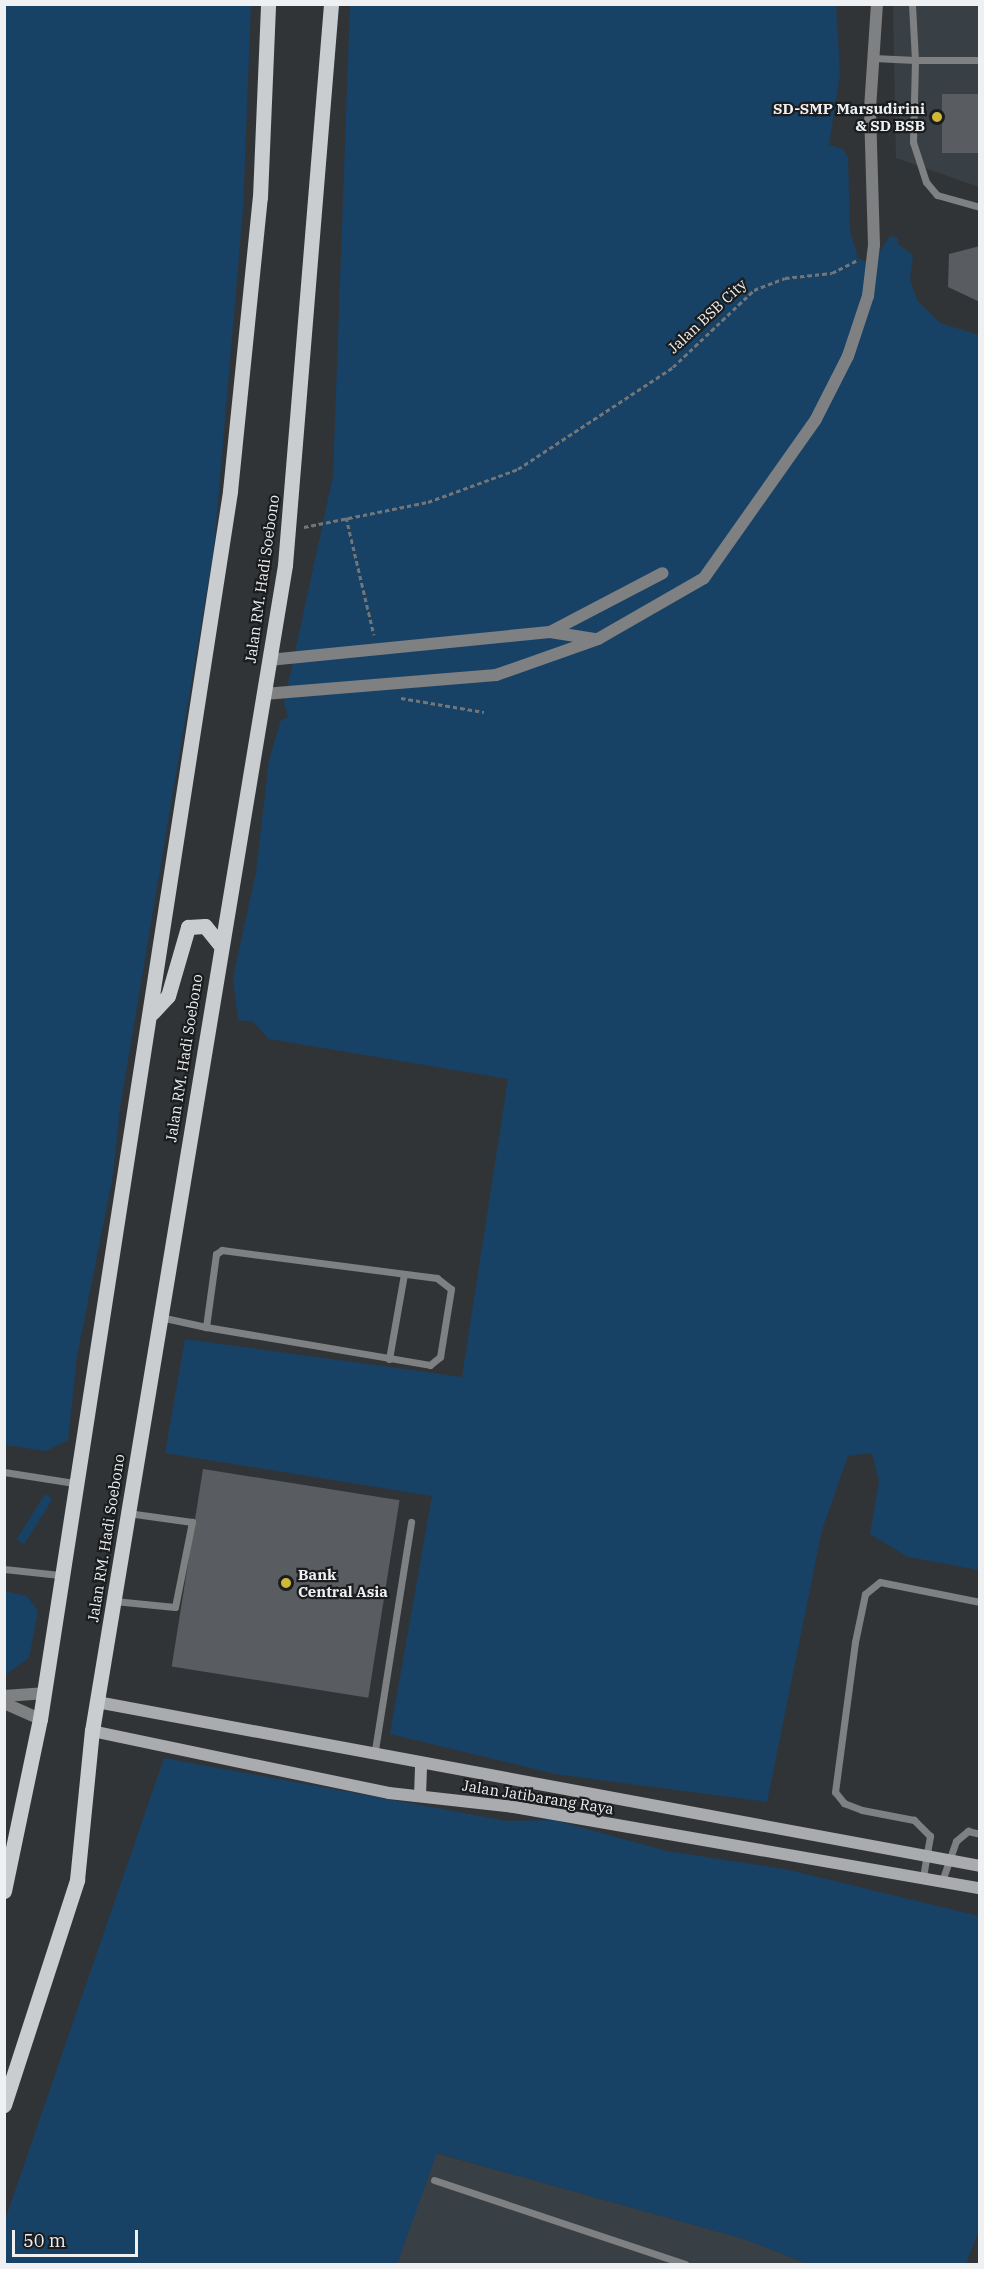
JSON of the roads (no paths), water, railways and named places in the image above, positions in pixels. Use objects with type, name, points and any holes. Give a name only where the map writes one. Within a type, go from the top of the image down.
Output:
[{"type":"main road","points":[[4,1891],[40,1719],[74,1483],[152,1013],[188,735],[230,492],[260,197],[268,4]]},
{"type":"main road","name":"Jalan RM. Hadi Soebono","points":[[4,2105],[77,1880],[92,1731],[290,528],[331,4]]},
{"type":"main road","points":[[152,1013],[168,996],[188,927],[205,926],[221,946]]},
{"type":"street","points":[[264,694],[496,675],[598,639],[704,578],[783,472],[848,356],[868,296],[874,245],[874,58],[877,4]]},
{"type":"street","points":[[550,632],[663,573]]},
{"type":"street","points":[[269,660],[550,632],[598,639]]},
{"type":"street","points":[[4,1696],[23,1690],[43,1693]]},
{"type":"street","name":"Jalan Jatibarang Raya","points":[[97,1702],[375,1750],[421,1763],[980,1866]]},
{"type":"street","points":[[4,1703],[40,1719]]},
{"type":"street","name":"Jalan Jatibarang Raya","points":[[92,1731],[420,1796],[980,1888]]},
{"type":"street","points":[[420,1796],[421,1763]]},
{"type":"lane","points":[[912,4],[915,60],[913,142],[926,182],[949,201],[980,207]]},
{"type":"lane","points":[[874,58],[980,60]]},
{"type":"lane","points":[[159,1317],[206,1327],[430,1365],[440,1357],[449,1284],[404,1274],[222,1250],[216,1254],[206,1327]]},
{"type":"lane","points":[[389,1359],[404,1274]]},
{"type":"lane","points":[[4,1472],[74,1483]]},
{"type":"lane","points":[[114,1601],[175,1607],[192,1522],[128,1513]]},
{"type":"lane","points":[[375,1750],[411,1522]]},
{"type":"lane","points":[[4,1569],[60,1575]]},
{"type":"lane","points":[[923,1877],[929,1857],[930,1836],[914,1820],[862,1810],[843,1803],[835,1792],[855,1642],[865,1594],[880,1582],[980,1602]]},
{"type":"lane","points":[[942,1881],[956,1841],[968,1832],[980,1834]]},
{"type":"lane","points":[[434,2180],[685,2265]]},
{"type":"place","name":"SD-SMP Marsudirini & SD BSB","points":[[937,117]]},
{"type":"place","name":"Bank Central Asia","points":[[286,1583]]}]
